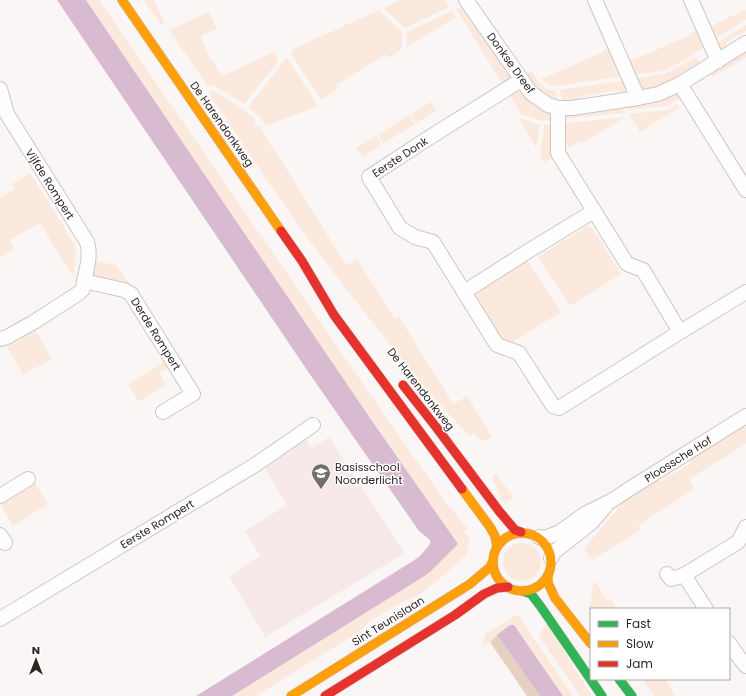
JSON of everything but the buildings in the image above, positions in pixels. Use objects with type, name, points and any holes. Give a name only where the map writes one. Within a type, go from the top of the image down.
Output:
[{"type":"main road","name":"De Harendonkweg","points":[[122,0],[302,261],[334,314],[486,521],[497,540],[497,546]]},
{"type":"main road","name":"De Harendonkweg","points":[[302,261],[336,302]]},
{"type":"main road","name":"De Harendonkweg","points":[[396,377],[436,427],[499,511],[515,530],[521,532]]},
{"type":"main road","points":[[590,643],[555,598],[548,583],[551,558],[547,546],[539,537],[533,534],[521,532],[507,536],[497,546],[494,553],[493,567],[495,573],[503,584],[530,594],[541,607],[590,678]]},
{"type":"main road","name":"Sint Teunislaan","points":[[291,696],[470,584],[490,567],[493,561]]},
{"type":"main road","points":[[523,591],[531,590],[538,586],[544,582],[548,576]]},
{"type":"main road","points":[[325,696],[455,615],[484,594],[497,588],[508,587]]},
{"type":"main road","points":[[591,680],[602,696]]},
{"type":"main road","points":[[620,680],[632,696]]},
{"type":"street","name":"Donkse Dreef","points":[[466,0],[530,93],[548,105],[558,108],[572,108],[658,94],[680,84],[746,43]]},
{"type":"street","points":[[595,0],[638,98]]},
{"type":"street","points":[[691,0],[718,61]]},
{"type":"street","name":"Eerste Donk","points":[[521,80],[369,177],[400,228],[415,236],[433,242],[497,345],[520,352],[553,406],[559,408],[746,292]]},
{"type":"street","points":[[680,84],[746,190]]},
{"type":"street","name":"Vijfde Rompert","points":[[0,89],[6,114],[87,242],[89,257],[84,281]]},
{"type":"street","points":[[558,108],[558,153],[627,264],[643,270],[680,332]]},
{"type":"street","points":[[464,292],[594,211]]},
{"type":"street","points":[[0,339],[7,337],[34,322],[79,293],[83,289],[84,281]]},
{"type":"street","name":"Derde Rompert","points":[[84,281],[124,290],[131,294],[193,394],[163,412]]},
{"type":"street","name":"Ploossche Hof","points":[[539,537],[545,538],[560,532],[585,514],[610,501],[746,416]]},
{"type":"street","name":"Eerste Rompert","points":[[0,620],[255,465],[313,426]]},
{"type":"street","points":[[0,496],[28,479]]},
{"type":"street","name":"Ploossche Hof","points":[[551,558],[554,552],[591,523],[610,501]]},
{"type":"street","points":[[667,574],[671,579],[684,575],[738,542],[746,527]]},
{"type":"street","points":[[684,575],[705,608]]},
{"type":"street","points":[[730,644],[746,666]]},
{"type":"shaded area","points":[[57,0],[86,0],[370,418],[458,544],[423,577],[232,696],[196,696],[413,561],[420,556],[430,544],[430,540],[419,531],[309,373]]},
{"type":"shaded area","points":[[86,0],[99,0],[372,397],[444,500],[468,529],[464,532],[470,539],[467,554],[419,595],[403,602],[370,621],[359,632],[256,696],[232,696],[423,577],[458,544],[370,418]]},
{"type":"shaded area","points":[[144,0],[154,0],[164,23],[161,25]]},
{"type":"shaded area","points":[[400,0],[445,0],[449,7],[405,28],[383,8]]},
{"type":"shaded area","points":[[463,6],[510,75],[510,80],[504,86],[456,9]]},
{"type":"shaded area","points":[[379,10],[402,32],[402,49],[389,58],[386,54],[336,85],[338,89],[321,100],[291,53],[295,48]]},
{"type":"shaded area","points":[[746,10],[746,20],[712,41],[707,28]]},
{"type":"shaded area","points":[[452,11],[456,17],[407,47],[407,32]]},
{"type":"shaded area","points":[[209,12],[217,29],[202,35],[201,39],[212,62],[215,61],[214,64],[222,76],[274,52],[279,60],[244,104],[214,85],[208,87],[169,30]]},
{"type":"shaded area","points":[[746,25],[746,31],[727,42],[725,48],[720,51],[714,45]]},
{"type":"shaded area","points":[[695,31],[701,35],[706,46],[667,69],[632,75],[627,61],[633,60],[690,35]]},
{"type":"shaded area","points":[[609,48],[625,76],[556,86],[547,84],[541,78],[603,52]]},
{"type":"shaded area","points":[[746,49],[746,57],[713,77],[709,72]]},
{"type":"shaded area","points":[[287,57],[318,106],[266,126],[261,118],[248,107]]},
{"type":"shaded area","points":[[696,57],[700,63],[662,86],[641,90],[634,79],[667,73]]},
{"type":"shaded area","points":[[531,71],[544,87],[551,90],[556,90],[557,101],[550,99],[535,89],[525,75]]},
{"type":"shaded area","points":[[626,80],[629,90],[628,92],[622,93],[618,90],[583,96],[580,100],[562,102],[560,90]]},
{"type":"shaded area","points":[[519,89],[533,103],[549,112],[552,115],[553,120],[541,121],[521,114],[508,93]]},
{"type":"shaded area","points":[[213,90],[241,108],[256,121],[254,123],[257,127],[259,125],[346,265],[357,259],[395,319],[399,317],[453,404],[467,396],[492,436],[489,439],[484,441],[478,438],[474,433],[470,436],[443,408],[405,364],[319,254],[264,176],[208,92]]},
{"type":"shaded area","points":[[674,94],[680,94],[681,97],[667,106],[628,110],[627,105]]},
{"type":"shaded area","points":[[431,102],[437,111],[416,123],[411,114]]},
{"type":"shaded area","points":[[678,104],[680,107],[640,132],[629,114],[668,110]]},
{"type":"shaded area","points":[[623,105],[624,113],[562,119],[568,114]]},
{"type":"shaded area","points":[[409,115],[415,124],[383,144],[378,135]]},
{"type":"shaded area","points":[[518,117],[540,125],[536,148]]},
{"type":"shaded area","points":[[626,117],[581,144],[579,141],[569,148],[566,142],[566,123]]},
{"type":"shaded area","points":[[552,124],[555,156],[544,163],[540,156],[544,125]]},
{"type":"shaded area","points":[[376,136],[381,145],[362,157],[356,148]]},
{"type":"shaded area","points":[[30,173],[75,247],[76,254],[73,277],[40,223],[10,240],[15,248],[0,258],[0,198],[14,189],[12,184]]},
{"type":"shaded area","points":[[586,227],[593,229],[621,274],[570,306],[538,257]]},
{"type":"shaded area","points":[[526,258],[561,312],[510,343],[501,341],[474,296],[474,293]]},
{"type":"shaded area","points":[[96,261],[116,265],[130,284],[95,276],[93,271]]},
{"type":"shaded area","points":[[36,331],[52,359],[23,375],[7,347]]},
{"type":"shaded area","points":[[164,362],[168,368],[159,373],[166,385],[139,402],[128,384]]},
{"type":"shaded area","points":[[746,426],[746,444],[689,479],[694,489],[639,525],[641,530],[592,560],[584,549],[622,503],[655,480],[661,481],[691,463],[689,459]]},
{"type":"shaded area","points":[[329,437],[405,553],[265,637],[229,576],[260,556],[245,531],[287,505],[266,471],[267,462],[306,438],[312,448]]},
{"type":"shaded area","points":[[495,473],[514,497],[505,504],[501,499],[492,476]]},
{"type":"shaded area","points":[[34,482],[48,504],[13,526],[0,503]]},
{"type":"shaded area","points":[[518,543],[526,543],[536,548],[540,555],[540,569],[536,576],[526,581],[518,581],[508,576],[506,573],[503,566],[503,558],[508,548],[511,546]]},
{"type":"shaded area","points":[[594,580],[607,600],[610,599],[616,608],[590,608],[590,611],[589,610]]},
{"type":"shaded area","points":[[516,615],[519,616],[573,696],[563,696],[514,625],[510,625],[482,648],[485,634]]},
{"type":"shaded area","points":[[547,624],[592,696],[580,696],[538,635]]},
{"type":"shaded area","points":[[510,625],[514,625],[563,696],[540,696],[497,635]]},
{"type":"shaded area","points":[[497,635],[540,696],[527,696],[490,642]]},
{"type":"shaded area","points":[[643,680],[666,680],[675,696],[654,696]]},
{"type":"traffic: fast","points":[[523,591],[531,594],[541,607],[590,678]]},
{"type":"traffic: fast","points":[[591,680],[602,696]]},
{"type":"traffic: fast","points":[[620,680],[632,696]]},
{"type":"traffic: slow","points":[[122,0],[281,231]]},
{"type":"traffic: slow","points":[[462,489],[490,527],[495,536],[497,547]]},
{"type":"traffic: slow","points":[[516,533],[528,533],[543,541],[551,556],[551,562],[551,568],[543,583],[528,591],[516,591],[501,583],[493,568],[493,556],[501,541],[516,533]]},
{"type":"traffic: slow","points":[[291,696],[470,584],[490,567],[493,561]]},
{"type":"traffic: slow","points":[[548,576],[548,583],[555,598],[590,643]]},
{"type":"traffic: jam","points":[[281,231],[302,261],[334,315],[462,489]]},
{"type":"traffic: jam","points":[[403,385],[499,511],[515,530],[521,532]]},
{"type":"traffic: jam","points":[[325,696],[455,615],[484,594],[497,588],[508,587]]},
{"type":"place","name":"Basisschool Noorderlicht","points":[[321,490]]}]
